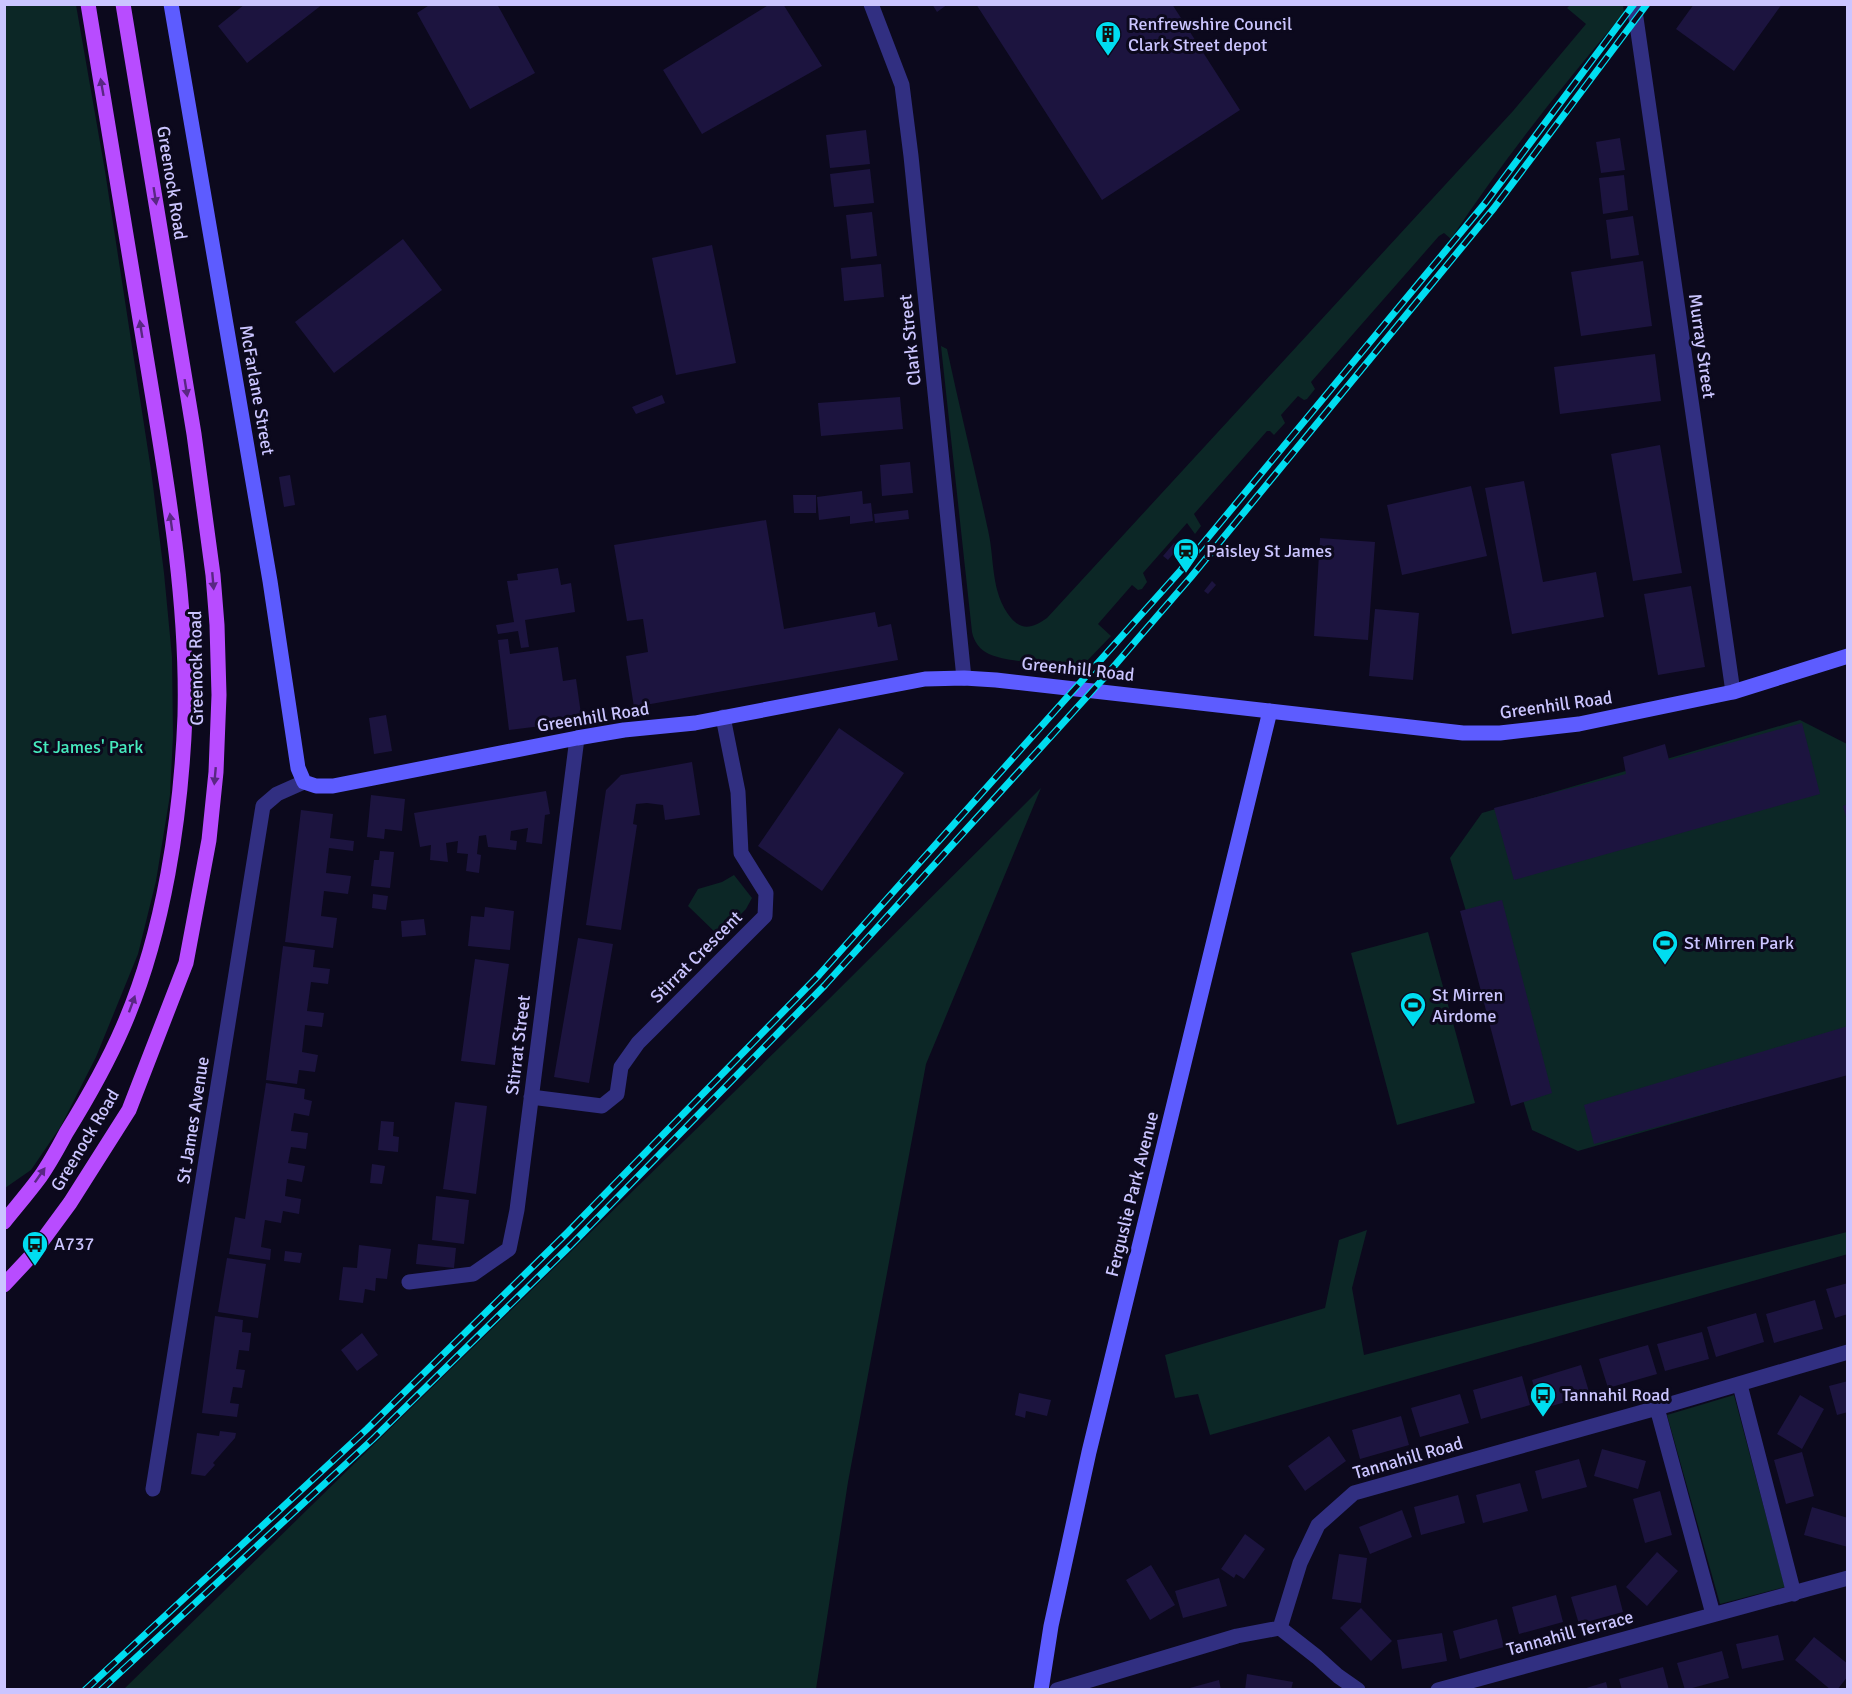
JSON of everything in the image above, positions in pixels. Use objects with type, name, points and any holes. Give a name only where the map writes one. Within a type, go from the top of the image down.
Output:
[{"type":"main road","name":"Greenock Road","points":[[4,1222],[46,1166],[93,1089],[124,1026],[148,957],[173,846],[185,714],[180,601],[173,540],[160,445],[88,4]]},
{"type":"main road","name":"Greenock Road","points":[[4,1285],[31,1256],[70,1203],[129,1110],[186,963],[209,840],[216,772],[219,695],[212,565],[194,434],[123,4]]},
{"type":"street","name":"McFarlane Street","points":[[171,4],[270,581],[298,768],[304,782]]},
{"type":"street","name":"Clark Street","points":[[871,4],[902,85],[904,97],[964,678]]},
{"type":"street","name":"Murray Street","points":[[1634,4],[1733,692]]},
{"type":"street","name":"Greenhill Road","points":[[304,782],[316,786],[333,786],[577,738],[624,730],[695,723],[925,679],[964,678],[1463,733],[1500,733],[1579,724],[1733,692],[1848,656]]},
{"type":"street","name":"Ferguslie Park Avenue","points":[[1041,1689],[1050,1626],[1089,1452],[1270,711]]},
{"type":"street","name":"Stirrat Crescent","points":[[531,1097],[602,1106],[617,1094],[621,1067],[638,1043],[765,916],[766,893],[741,853],[738,792],[723,717]]},
{"type":"street","name":"Stirrat Street","points":[[409,1282],[473,1274],[509,1249],[517,1210],[577,738]]},
{"type":"street","name":"St James Avenue","points":[[153,1489],[263,806],[277,794],[304,782]]},
{"type":"street","name":"Tannahill Road","points":[[1280,1628],[1300,1563],[1318,1525],[1354,1493],[1740,1385],[1848,1352]]},
{"type":"street","points":[[1740,1385],[1794,1593]]},
{"type":"street","points":[[1657,1408],[1713,1614]]},
{"type":"street","name":"Tannahill Terrace","points":[[1438,1689],[1848,1578]]},
{"type":"street","points":[[1057,1689],[1237,1636],[1280,1628],[1356,1689]]},
{"type":"green space","name":"St James' Park","points":[[5,4],[76,5],[105,171],[151,470],[172,657],[173,736],[170,795],[156,881],[138,954],[96,1057],[61,1126],[31,1170],[5,1188]]},
{"type":"green space","points":[[1570,5],[1623,5],[1624,13],[1534,123],[1491,180],[1451,239],[1444,233],[1439,236],[1311,382],[1315,389],[1307,399],[1304,400],[1298,396],[1281,415],[1285,423],[1274,435],[1267,431],[1194,514],[1201,526],[1195,534],[1187,523],[1143,573],[1147,582],[1142,589],[1138,590],[1132,585],[1098,624],[1111,636],[1085,663],[1023,662],[989,654],[980,648],[972,632],[941,346],[947,349],[988,530],[996,587],[1004,608],[1011,618],[1024,627],[1033,626],[1047,618],[1513,111],[1586,24],[1567,8]]},
{"type":"green space","name":"St Mirren Park","points":[[1800,720],[1847,744],[1847,1073],[1578,1151],[1532,1130],[1450,858],[1482,813]]},
{"type":"green space","points":[[1041,788],[926,1064],[848,1482],[816,1689],[124,1689],[828,1000]]},
{"type":"green space","points":[[734,875],[752,898],[746,909],[719,936],[688,906],[698,889],[722,882]]},
{"type":"green space","name":"St Mirren Airdome","points":[[1428,932],[1475,1103],[1397,1125],[1351,953]]},
{"type":"green space","points":[[1367,1230],[1352,1288],[1364,1355],[1847,1232],[1848,1254],[1210,1435],[1198,1394],[1175,1398],[1165,1355],[1325,1308],[1339,1240]]},
{"type":"green space","points":[[1734,1395],[1785,1587],[1720,1604],[1667,1415]]},
{"type":"building","points":[[245,4],[323,4],[247,63],[218,26]]},
{"type":"building","points":[[431,4],[497,4],[535,73],[470,109],[417,13]]},
{"type":"building","points":[[770,4],[783,4],[822,66],[702,134],[663,70]]},
{"type":"building","points":[[932,4],[948,4],[937,12]]},
{"type":"building","name":"Renfrewshire Council Clark Street depot","points":[[976,4],[1172,4],[1240,110],[1102,200]]},
{"type":"building","points":[[1694,4],[1782,4],[1734,71],[1676,29]]},
{"type":"building","points":[[866,130],[870,164],[830,168],[826,135]]},
{"type":"building","points":[[1620,138],[1625,170],[1601,173],[1596,142]]},
{"type":"building","points":[[870,169],[874,203],[834,207],[830,174]]},
{"type":"building","points":[[1624,175],[1628,210],[1603,214],[1599,178]]},
{"type":"building","points":[[872,212],[877,256],[851,259],[846,215]]},
{"type":"building","points":[[1633,216],[1639,255],[1611,259],[1606,220]]},
{"type":"building","points":[[403,239],[442,290],[334,373],[295,322]]},
{"type":"building","points":[[712,245],[736,363],[676,375],[652,258]]},
{"type":"building","points":[[1643,261],[1652,326],[1581,336],[1571,272]]},
{"type":"building","points":[[881,264],[884,297],[844,301],[841,268]]},
{"type":"building","points":[[1655,354],[1661,401],[1560,414],[1554,367]]},
{"type":"building","points":[[662,395],[665,403],[636,414],[632,407]]},
{"type":"building","points":[[900,397],[903,429],[821,436],[818,403]]},
{"type":"building","points":[[1660,445],[1682,573],[1633,581],[1611,454]]},
{"type":"building","points":[[910,462],[913,493],[882,496],[880,465]]},
{"type":"building","points":[[290,475],[295,505],[284,507],[279,477]]},
{"type":"building","points":[[1524,481],[1543,582],[1596,572],[1604,617],[1512,634],[1485,488]]},
{"type":"building","points":[[1471,486],[1487,556],[1402,575],[1387,505]]},
{"type":"building","points":[[862,491],[863,504],[871,503],[873,521],[850,524],[850,516],[819,520],[817,497]]},
{"type":"building","points":[[793,495],[816,495],[816,513],[794,513]]},
{"type":"building","points":[[908,510],[909,519],[875,523],[874,514]]},
{"type":"building","points":[[766,520],[784,629],[875,612],[878,627],[891,624],[898,660],[634,707],[626,656],[648,652],[643,619],[627,621],[614,545]]},
{"type":"building","points":[[1320,538],[1375,542],[1368,640],[1314,636]]},
{"type":"building","points":[[1174,543],[1179,547],[1168,560],[1163,556]]},
{"type":"building","points":[[558,568],[561,585],[571,583],[575,612],[525,620],[529,647],[521,648],[518,631],[498,634],[496,625],[514,622],[507,581],[518,580],[517,574]]},
{"type":"building","points":[[1212,581],[1216,585],[1208,594],[1204,591]]},
{"type":"building","points":[[1691,586],[1705,667],[1658,675],[1644,594]]},
{"type":"building","points":[[1375,609],[1419,613],[1413,680],[1369,676]]},
{"type":"building","points":[[508,639],[510,654],[558,647],[563,681],[576,679],[582,721],[509,730],[498,640]]},
{"type":"building","points":[[386,715],[392,751],[374,754],[369,718]]},
{"type":"building","points":[[1802,723],[1820,794],[1514,880],[1494,808],[1626,774],[1623,757],[1665,744],[1669,760]]},
{"type":"building","points":[[839,728],[904,773],[822,891],[758,846]]},
{"type":"building","points":[[692,762],[700,815],[665,820],[663,805],[636,804],[633,824],[637,825],[621,930],[586,925],[606,790],[621,775]]},
{"type":"building","points":[[546,791],[550,814],[545,815],[542,844],[526,842],[528,828],[511,831],[510,840],[517,841],[516,850],[488,847],[486,835],[479,836],[477,854],[481,855],[479,873],[466,871],[468,854],[457,853],[458,841],[446,843],[448,862],[430,860],[431,845],[420,847],[414,813]]},
{"type":"building","points":[[371,795],[405,799],[402,831],[385,829],[384,839],[367,837]]},
{"type":"building","points":[[1848,804],[1848,820],[1847,820],[1843,806]]},
{"type":"building","points":[[301,810],[333,814],[330,838],[354,841],[353,851],[329,848],[326,873],[351,876],[348,894],[324,891],[321,916],[337,918],[333,948],[285,942]]},
{"type":"building","points":[[380,851],[394,852],[390,888],[371,886],[374,860],[379,860]]},
{"type":"building","points":[[373,894],[388,896],[386,910],[372,908]]},
{"type":"building","points":[[1502,900],[1552,1093],[1511,1106],[1460,911]]},
{"type":"building","points":[[485,907],[514,911],[510,950],[468,946],[471,916],[484,917]]},
{"type":"building","points":[[424,919],[426,935],[402,937],[401,921]]},
{"type":"building","points":[[578,938],[613,944],[589,1083],[554,1077]]},
{"type":"building","points":[[283,946],[315,950],[313,967],[330,969],[328,984],[311,982],[307,1011],[324,1013],[322,1027],[305,1025],[302,1052],[318,1055],[315,1072],[299,1070],[297,1084],[266,1080]]},
{"type":"building","points":[[475,959],[509,964],[495,1065],[461,1061]]},
{"type":"building","points":[[1848,1026],[1848,1075],[1594,1144],[1584,1105]]},
{"type":"building","points":[[266,1083],[305,1089],[304,1099],[312,1101],[309,1116],[294,1113],[291,1131],[308,1133],[306,1149],[291,1147],[288,1163],[305,1166],[302,1182],[287,1179],[285,1196],[301,1199],[299,1214],[283,1211],[281,1223],[265,1220],[261,1247],[271,1249],[270,1260],[229,1254],[235,1217],[245,1219]]},
{"type":"building","points":[[455,1102],[487,1106],[476,1194],[443,1189]]},
{"type":"building","points":[[381,1121],[394,1122],[393,1136],[399,1137],[398,1152],[378,1150]]},
{"type":"building","points":[[372,1164],[385,1166],[382,1184],[370,1183]]},
{"type":"building","points":[[436,1196],[469,1200],[464,1244],[432,1240]]},
{"type":"building","points":[[418,1244],[456,1248],[454,1268],[416,1264]]},
{"type":"building","points":[[359,1245],[391,1249],[387,1279],[376,1278],[375,1291],[365,1289],[363,1303],[339,1300],[343,1267],[357,1268]]},
{"type":"building","points":[[285,1251],[302,1253],[300,1263],[284,1261]]},
{"type":"building","points":[[227,1258],[266,1264],[258,1318],[218,1312]]},
{"type":"building","points":[[1848,1283],[1848,1314],[1835,1318],[1826,1289]]},
{"type":"building","points":[[1815,1300],[1823,1329],[1774,1343],[1766,1314]]},
{"type":"building","points":[[1756,1313],[1764,1342],[1716,1357],[1707,1327]]},
{"type":"building","points":[[215,1316],[243,1320],[242,1332],[251,1333],[249,1351],[239,1350],[236,1369],[245,1370],[242,1388],[233,1387],[230,1403],[239,1404],[237,1417],[202,1413]]},
{"type":"building","points":[[1702,1332],[1709,1359],[1665,1371],[1657,1344]]},
{"type":"building","points":[[362,1333],[378,1355],[357,1371],[341,1350]]},
{"type":"building","points":[[1648,1345],[1657,1374],[1608,1388],[1599,1359]]},
{"type":"building","points":[[1581,1365],[1590,1395],[1541,1409],[1532,1380]]},
{"type":"building","points":[[1522,1376],[1530,1405],[1481,1419],[1473,1390]]},
{"type":"building","points":[[1848,1381],[1848,1412],[1837,1415],[1829,1386]]},
{"type":"building","points":[[1019,1393],[1051,1400],[1047,1416],[1026,1411],[1025,1418],[1015,1415]]},
{"type":"building","points":[[1460,1394],[1469,1423],[1420,1437],[1411,1408]]},
{"type":"building","points":[[1800,1395],[1824,1409],[1802,1449],[1777,1434]]},
{"type":"building","points":[[1401,1416],[1409,1445],[1360,1459],[1352,1430]]},
{"type":"building","points":[[220,1431],[236,1433],[235,1438],[205,1476],[191,1474],[197,1433],[219,1436]]},
{"type":"building","points":[[1329,1436],[1346,1461],[1305,1491],[1288,1466]]},
{"type":"building","points":[[1602,1449],[1646,1461],[1638,1489],[1594,1476]]},
{"type":"building","points":[[1802,1452],[1814,1496],[1786,1504],[1774,1460]]},
{"type":"building","points":[[1579,1459],[1587,1487],[1542,1499],[1535,1471]]},
{"type":"building","points":[[1520,1483],[1528,1511],[1483,1523],[1476,1495]]},
{"type":"building","points":[[1660,1491],[1672,1535],[1645,1543],[1633,1499]]},
{"type":"building","points":[[1458,1495],[1465,1523],[1421,1535],[1414,1507]]},
{"type":"building","points":[[1812,1507],[1848,1518],[1848,1547],[1804,1535]]},
{"type":"building","points":[[1402,1510],[1412,1537],[1370,1554],[1359,1527]]},
{"type":"building","points":[[1245,1534],[1265,1549],[1244,1579],[1236,1574],[1234,1578],[1221,1569]]},
{"type":"building","points":[[1657,1552],[1678,1571],[1647,1606],[1626,1587]]},
{"type":"building","points":[[1339,1554],[1367,1558],[1361,1603],[1332,1599]]},
{"type":"building","points":[[1151,1565],[1175,1605],[1150,1620],[1126,1580]]},
{"type":"building","points":[[1219,1578],[1227,1606],[1183,1618],[1175,1591]]},
{"type":"building","points":[[1616,1585],[1623,1612],[1579,1624],[1571,1597]]},
{"type":"building","points":[[1556,1595],[1563,1622],[1519,1634],[1512,1607]]},
{"type":"building","points":[[1361,1608],[1392,1641],[1371,1661],[1340,1628]]},
{"type":"building","points":[[1497,1619],[1504,1647],[1460,1659],[1453,1631]]},
{"type":"building","points":[[1442,1633],[1447,1661],[1402,1669],[1397,1640]]},
{"type":"building","points":[[1778,1635],[1784,1660],[1742,1669],[1736,1644]]},
{"type":"building","points":[[1814,1637],[1848,1664],[1848,1676],[1837,1690],[1831,1690],[1795,1660]]},
{"type":"building","points":[[1722,1651],[1729,1678],[1685,1690],[1677,1663]]},
{"type":"building","points":[[1663,1667],[1669,1690],[1622,1690],[1619,1679]]},
{"type":"building","points":[[1247,1674],[1293,1682],[1291,1690],[1245,1690]]},
{"type":"building","points":[[1219,1680],[1221,1690],[1186,1690],[1186,1689]]},
{"type":"building","points":[[1606,1682],[1608,1690],[1583,1690],[1583,1689]]},
{"type":"railway","points":[[85,1690],[367,1429],[567,1233],[819,975],[1181,570],[1486,202],[1634,4]]},
{"type":"railway","points":[[101,1690],[373,1439],[573,1243],[825,985],[1103,679],[1191,577],[1494,208],[1647,4]]},
{"type":"place","name":"Renfrewshire Council Clark Street depot","points":[[1108,57]]},
{"type":"place","name":"Paisley St James","points":[[1186,574]]},
{"type":"place","name":"St Mirren Park","points":[[1665,966]]},
{"type":"place","name":"St Mirren Airdome","points":[[1413,1028]]},
{"type":"place","name":"A737","points":[[35,1267]]},
{"type":"place","name":"Tannahil Road","points":[[1543,1418]]}]
